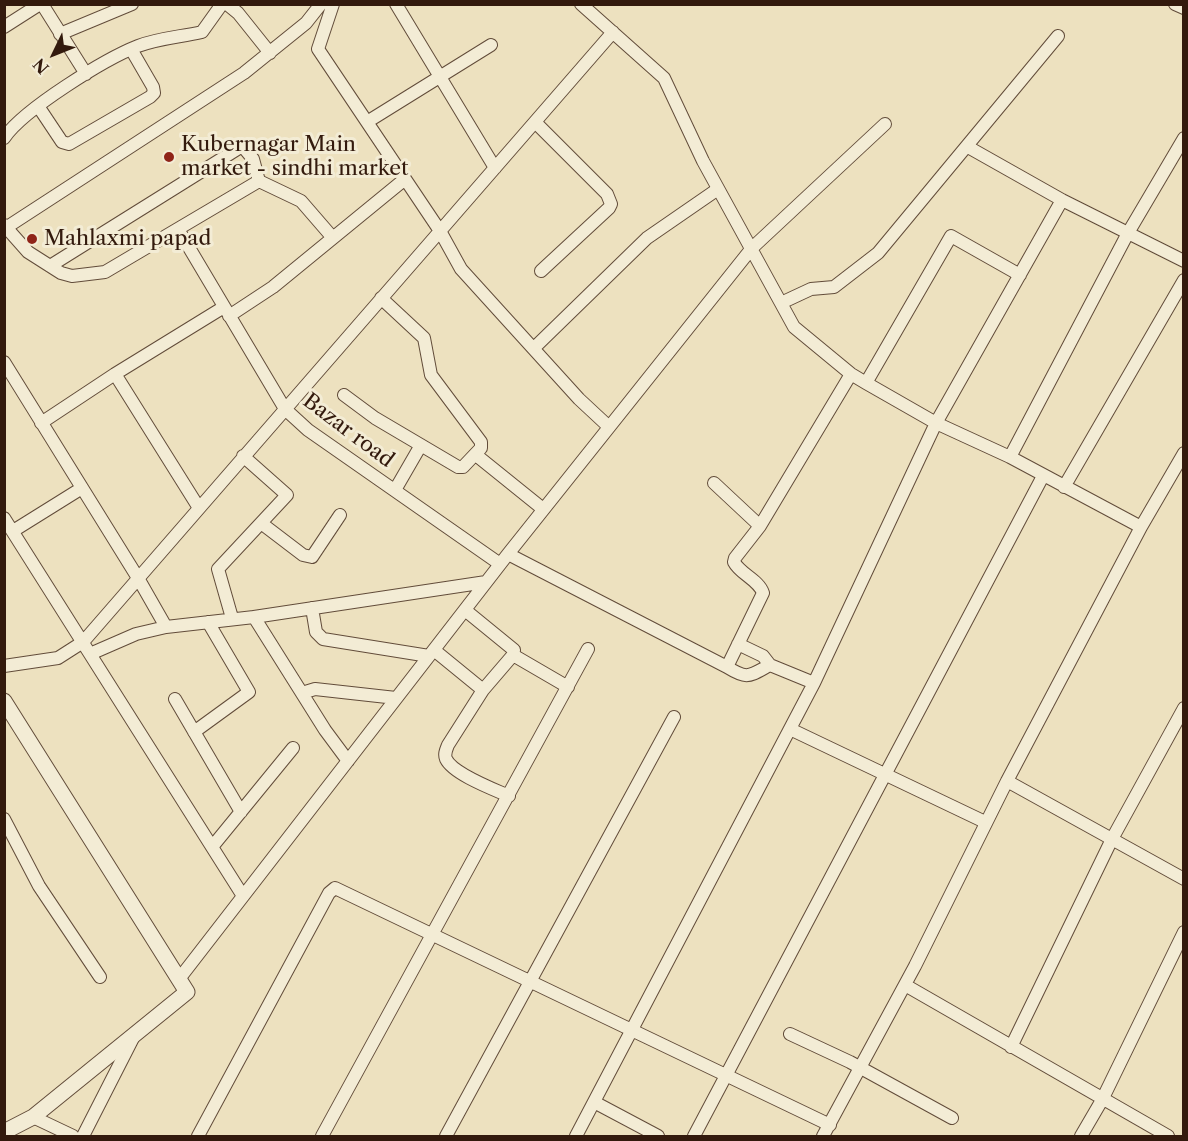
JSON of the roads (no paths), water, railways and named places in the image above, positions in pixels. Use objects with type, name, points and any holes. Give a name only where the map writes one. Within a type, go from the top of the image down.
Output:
[{"type":"street","points":[[4,27],[41,4],[86,74]]},
{"type":"street","points":[[60,34],[132,4]]},
{"type":"street","points":[[4,138],[38,106],[86,74],[131,49],[166,37],[205,30],[224,4],[238,13],[270,53]]},
{"type":"street","points":[[259,181],[105,272],[72,276],[61,273],[28,252],[5,227],[234,80],[306,23],[321,4]]},
{"type":"street","points":[[333,4],[318,49],[440,231],[461,269],[579,399],[608,426]]},
{"type":"street","points":[[396,4],[495,168]]},
{"type":"street","points":[[581,4],[664,78],[703,161],[794,327],[851,374],[866,383],[936,423],[1010,457],[1141,527]]},
{"type":"street","points":[[1175,4],[1184,8]]},
{"type":"street","points":[[4,666],[58,658],[83,642],[613,32]]},
{"type":"street","points":[[781,303],[811,289],[834,287],[878,253],[1058,36]]},
{"type":"street","points":[[367,122],[491,45]]},
{"type":"street","points":[[38,106],[62,142],[69,144],[150,98],[154,93],[153,87],[131,49]]},
{"type":"street","points":[[535,122],[607,194],[611,204],[541,271]]},
{"type":"street","points":[[179,979],[608,426],[752,248],[885,124]]},
{"type":"street","points":[[1010,457],[1128,233],[1184,138]]},
{"type":"street","points":[[968,147],[1062,200],[1184,261]]},
{"type":"street","points":[[50,266],[234,150],[244,148],[253,159],[259,181],[301,201],[333,238]]},
{"type":"street","points":[[41,423],[115,374],[273,287],[405,179]]},
{"type":"street","points":[[534,348],[647,238],[718,189]]},
{"type":"street","points":[[576,1137],[814,683],[936,423],[1062,200]]},
{"type":"street","name":"Bazar road","points":[[178,230],[285,409],[308,430],[395,490],[504,559],[740,675],[748,676],[770,665]]},
{"type":"street","points":[[866,383],[951,236],[1020,275]]},
{"type":"street","points":[[1064,487],[1184,280]]},
{"type":"street","points":[[344,395],[375,417],[458,467],[463,467],[481,448],[481,442],[431,375],[424,338],[381,298]]},
{"type":"street","points":[[4,362],[166,627]]},
{"type":"street","points":[[115,374],[199,508]]},
{"type":"street","points":[[727,667],[763,593],[763,590],[736,567],[734,560],[760,525],[851,374]]},
{"type":"street","points":[[395,490],[421,445]]},
{"type":"street","points":[[823,1137],[905,985],[1007,781],[1141,527],[1184,453]]},
{"type":"street","points":[[476,455],[543,509]]},
{"type":"street","points":[[232,618],[218,569],[287,495],[243,456]]},
{"type":"street","points":[[694,1137],[1043,476]]},
{"type":"street","points":[[714,483],[760,525]]},
{"type":"street","points":[[13,531],[82,488]]},
{"type":"street","points":[[261,523],[308,557],[315,554],[340,516]]},
{"type":"street","points":[[4,518],[243,896]]},
{"type":"street","points":[[90,654],[136,634],[166,627],[254,617],[486,582]]},
{"type":"street","points":[[312,608],[316,632],[323,639],[431,653],[483,690]]},
{"type":"street","points":[[465,610],[514,650],[483,690],[448,745],[446,760],[468,777],[508,796]]},
{"type":"street","points":[[254,617],[325,730],[348,761]]},
{"type":"street","points":[[194,732],[249,692],[208,622]]},
{"type":"street","points":[[738,644],[763,656],[770,665],[814,683]]},
{"type":"street","points":[[322,1137],[588,650]]},
{"type":"street","points":[[513,654],[568,687]]},
{"type":"street","points":[[302,693],[315,688],[396,698]]},
{"type":"street","points":[[175,699],[241,812]]},
{"type":"street","points":[[4,701],[187,992],[33,1116],[4,1132]]},
{"type":"street","points":[[1011,1047],[1112,839],[1184,708]]},
{"type":"street","points":[[446,1137],[674,717]]},
{"type":"street","points":[[790,729],[986,822]]},
{"type":"street","points":[[212,847],[293,748]]},
{"type":"street","points":[[1007,781],[1184,879]]},
{"type":"street","points":[[4,819],[39,886],[100,976]]},
{"type":"street","points":[[198,1137],[335,888],[830,1125]]},
{"type":"street","points":[[1082,1137],[1184,932]]},
{"type":"street","points":[[905,985],[1168,1137]]},
{"type":"street","points":[[83,1137],[135,1034]]},
{"type":"street","points":[[790,1034],[860,1068],[952,1118]]},
{"type":"street","points":[[594,1102],[658,1137]]},
{"type":"street","points":[[33,1116],[73,1137]]},
{"type":"place","name":"Kubernagar Main market - sindhi market","points":[[169,157]]},
{"type":"place","name":"Mahlaxmi papad","points":[[32,239]]}]
